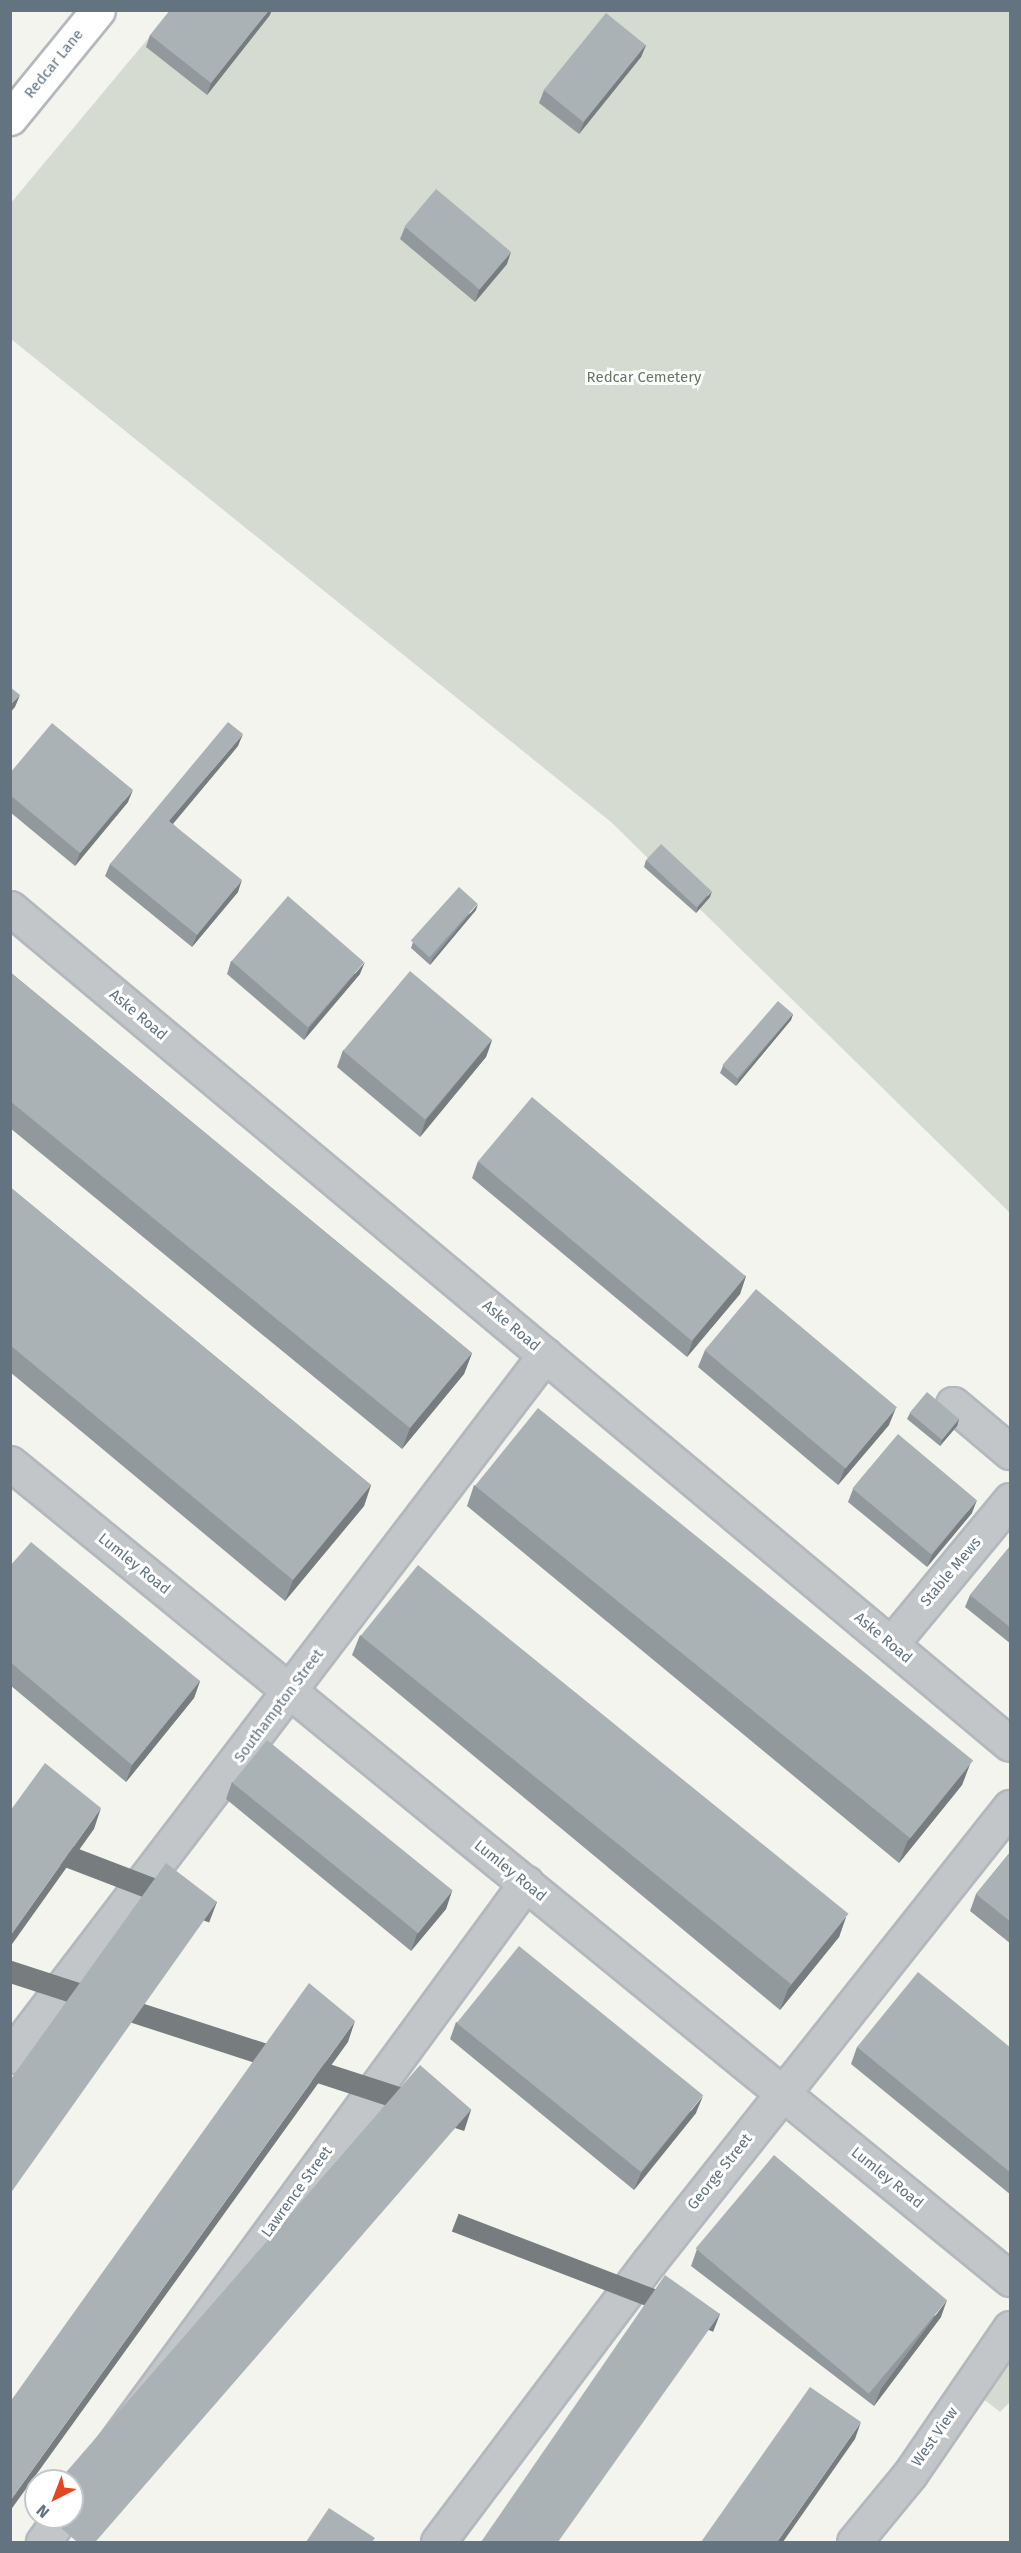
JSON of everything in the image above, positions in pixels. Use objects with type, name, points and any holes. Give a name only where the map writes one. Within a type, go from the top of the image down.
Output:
[{"type":"main road","name":"Redcar Lane","points":[[10,118],[98,10]]},
{"type":"street","name":"Aske Road","points":[[10,908],[1011,1744]]},
{"type":"street","name":"Southampton Street","points":[[10,2056],[545,1354]]},
{"type":"street","points":[[952,1404],[1011,1452]]},
{"type":"street","name":"Lumley Road","points":[[14,1473],[290,1691],[1011,2278]]},
{"type":"street","name":"Stable Mews","points":[[891,1644],[1011,1500]]},
{"type":"street","name":"George Street","points":[[438,2542],[783,2093],[1011,1807]]},
{"type":"street","name":"Lawrence Street","points":[[84,2486],[526,1883]]},
{"type":"street","name":"West View","points":[[854,2542],[910,2474],[1011,2328]]},
{"type":"street","points":[[43,2542],[52,2529]]},
{"type":"green space","name":"Redcar Cemetery","points":[[171,11],[1010,11],[1010,1213],[611,822],[11,339],[10,204]]},
{"type":"green space","points":[[1010,2354],[1010,2402],[1000,2412],[977,2394]]},
{"type":"building","points":[[170,10],[269,10],[211,83],[150,35]]},
{"type":"building","points":[[606,13],[646,45],[583,122],[544,90]]},
{"type":"building","points":[[436,189],[511,252],[480,290],[405,227]]},
{"type":"building","points":[[10,687],[20,695],[10,705]]},
{"type":"building","points":[[228,722],[243,734],[169,821],[242,880],[197,935],[110,864]]},
{"type":"building","points":[[52,723],[133,790],[80,853],[10,795],[10,773]]},
{"type":"building","points":[[661,844],[711,891],[696,907],[646,860]]},
{"type":"building","points":[[459,887],[478,904],[429,957],[411,941]]},
{"type":"building","points":[[288,896],[364,962],[308,1027],[232,961]]},
{"type":"building","points":[[410,971],[492,1040],[425,1119],[343,1051]]},
{"type":"building","points":[[10,972],[472,1353],[410,1428],[10,1101]]},
{"type":"building","points":[[778,1001],[793,1014],[737,1078],[722,1065]]},
{"type":"building","points":[[532,1097],[746,1276],[692,1341],[478,1161]]},
{"type":"building","points":[[10,1187],[371,1485],[293,1580],[10,1345]]},
{"type":"building","points":[[756,1289],[897,1407],[846,1469],[705,1350]]},
{"type":"building","points":[[927,1392],[959,1419],[942,1440],[910,1413]]},
{"type":"building","points":[[538,1408],[973,1760],[910,1838],[475,1486]]},
{"type":"building","points":[[898,1434],[977,1500],[931,1555],[852,1488]]},
{"type":"building","points":[[31,1542],[200,1681],[132,1765],[10,1662],[10,1566]]},
{"type":"building","points":[[1011,1545],[1011,1628],[970,1595]]},
{"type":"building","points":[[418,1565],[849,1914],[791,1984],[361,1636]]},
{"type":"building","points":[[267,1740],[453,1890],[418,1933],[232,1783]]},
{"type":"building","points":[[45,1763],[101,1808],[10,1936],[10,1811]]},
{"type":"building","points":[[1011,1851],[1011,1922],[976,1894]]},
{"type":"building","points":[[166,1863],[217,1902],[10,2194],[10,2080]]},
{"type":"building","points":[[519,1946],[703,2095],[641,2172],[457,2023]]},
{"type":"building","points":[[918,1972],[1011,2048],[1011,2173],[857,2047]]},
{"type":"building","points":[[309,1983],[355,2021],[33,2469],[24,2469],[24,2482],[10,2501],[10,2402]]},
{"type":"building","points":[[420,2065],[471,2110],[95,2542],[77,2542],[62,2529],[84,2529],[84,2469],[69,2469]]},
{"type":"building","points":[[774,2155],[947,2300],[869,2394],[696,2248]]},
{"type":"building","points":[[665,2275],[720,2314],[558,2542],[481,2542]]},
{"type":"building","points":[[810,2387],[861,2422],[777,2542],[701,2542]]},
{"type":"building","points":[[329,2508],[375,2538],[372,2542],[306,2542]]}]
